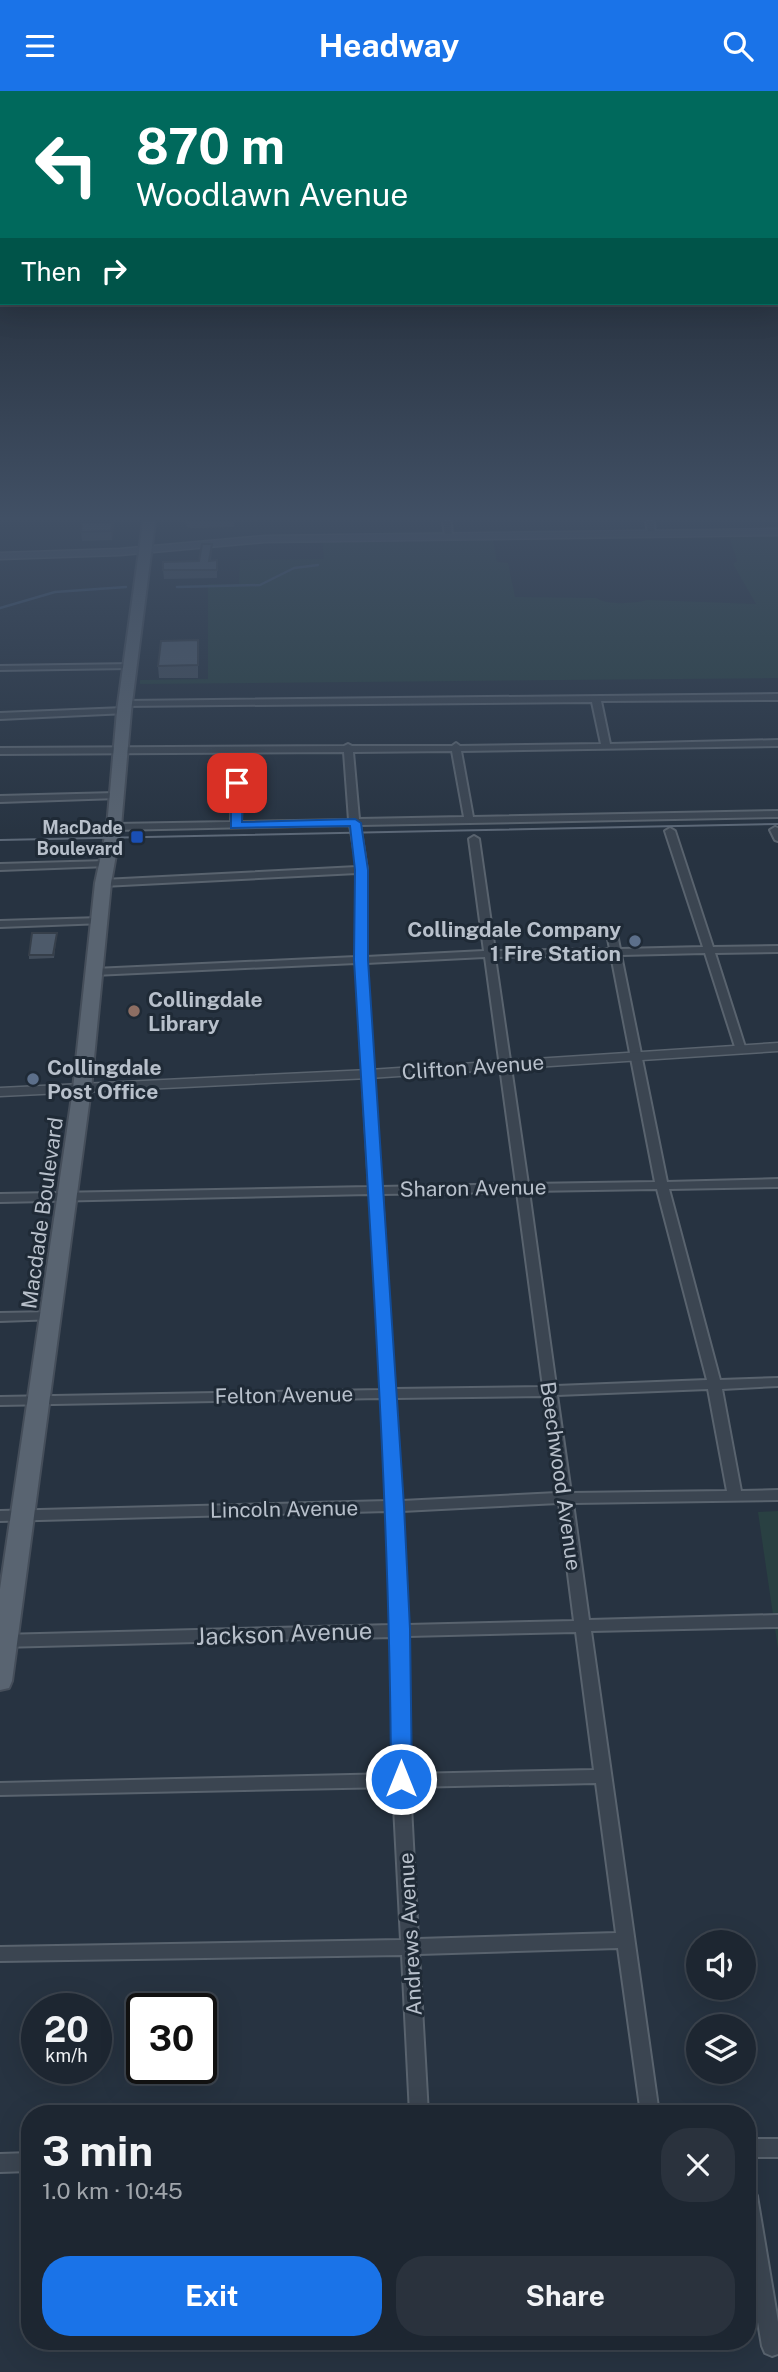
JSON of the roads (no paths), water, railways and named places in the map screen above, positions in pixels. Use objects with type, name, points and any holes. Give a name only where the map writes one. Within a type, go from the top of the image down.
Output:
[{"type":"main road","points":[[130,666],[135,628]]},
{"type":"main road","name":"Macdade Boulevard","points":[[0,1681],[20,1515],[52,1316],[82,1090],[103,883],[114,827],[130,666]]},
{"type":"street","points":[[0,668],[130,666]]},
{"type":"street","points":[[0,716],[125,707],[778,697]]},
{"type":"street","points":[[596,699],[606,746]]},
{"type":"street","points":[[0,751],[778,743]]},
{"type":"street","points":[[456,746],[470,821]]},
{"type":"street","name":"Andrews Avenue","points":[[348,747],[362,870],[361,960],[395,1506],[400,1629],[401,1779],[419,2105]]},
{"type":"street","points":[[236,825],[237,783]]},
{"type":"street","points":[[0,799],[115,796]]},
{"type":"street","points":[[114,827],[778,814]]},
{"type":"street","points":[[670,831],[741,1050]]},
{"type":"street","name":"Beechwood Avenue","points":[[474,839],[649,2105]]},
{"type":"street","points":[[0,867],[106,864]]},
{"type":"street","points":[[103,883],[362,870]]},
{"type":"street","points":[[0,924],[100,921]]},
{"type":"street","points":[[611,929],[662,1186],[715,1383],[735,1494]]},
{"type":"street","points":[[94,972],[489,954],[615,954],[778,949]]},
{"type":"street","name":"Clifton Avenue","points":[[0,1092],[369,1074],[778,1047]]},
{"type":"street","name":"Sharon Avenue","points":[[0,1198],[778,1183]]},
{"type":"street","points":[[0,1317],[52,1316]]},
{"type":"street","name":"Felton Avenue","points":[[0,1401],[550,1391],[778,1382]]},
{"type":"street","name":"Lincoln Avenue","points":[[0,1515],[395,1506],[564,1498],[778,1495]]},
{"type":"street","name":"Jackson Avenue","points":[[3,1641],[778,1621]]},
{"type":"street","points":[[0,1789],[603,1776]]},
{"type":"street","points":[[0,1954],[410,1947],[627,1940]]},
{"type":"street","points":[[756,2148],[778,2148]]},
{"type":"street","points":[[0,2163],[21,2162]]},
{"type":"street","points":[[756,2250],[772,2346]]},
{"type":"tram line","points":[[0,840],[778,824]]},
{"type":"place","name":"MacDade Boulevard","points":[[137,837]]},
{"type":"place","name":"Collingdale Company 1 Fire Station","points":[[635,941]]},
{"type":"place","name":"Collingdale Library","points":[[134,1011]]},
{"type":"place","name":"Collingdale Post Office","points":[[33,1079]]}]
